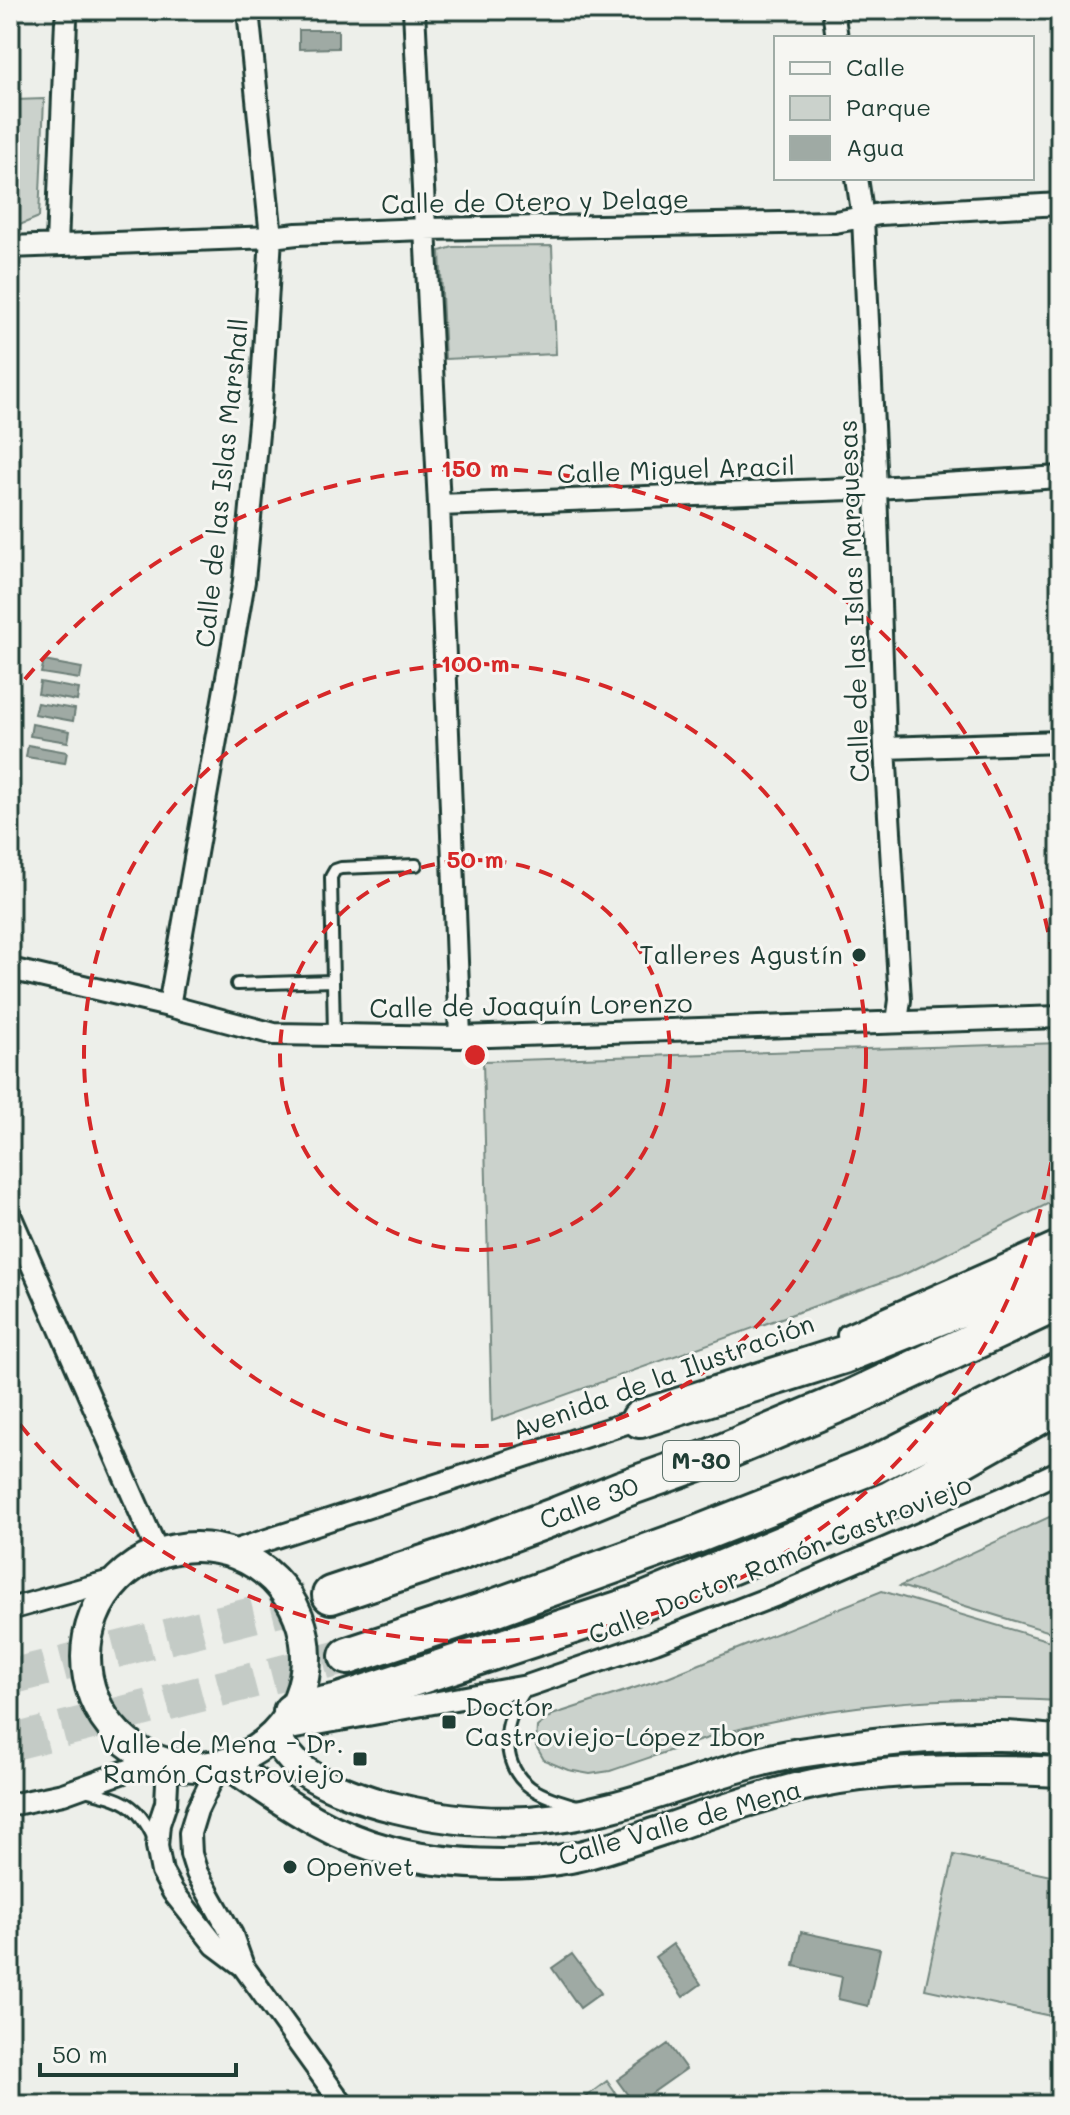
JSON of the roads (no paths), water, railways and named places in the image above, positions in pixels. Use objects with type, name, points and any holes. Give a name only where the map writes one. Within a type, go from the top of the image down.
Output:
[{"type":"highway","points":[[640,1419],[843,1355],[1060,1268]]},
{"type":"highway","name":"Calle 30","points":[[331,1595],[454,1554],[707,1459],[852,1398],[1060,1301]]},
{"type":"highway","name":"M-30","points":[[348,1656],[491,1609],[696,1535],[876,1464],[1060,1371]]},
{"type":"highway","points":[[281,1726],[339,1702],[640,1603],[890,1500],[1060,1404]]},
{"type":"main road","points":[[206,1547],[230,1552],[246,1558],[287,1593],[299,1617],[306,1643],[305,1678],[281,1726],[251,1753],[223,1764],[191,1767],[160,1761],[137,1750],[113,1728],[95,1701],[88,1680],[86,1658],[91,1626],[104,1596],[118,1579],[137,1564],[158,1553],[182,1548],[206,1547]]},
{"type":"main road","name":"Calle Valle de Mena","points":[[281,1726],[296,1764],[310,1775],[384,1806],[430,1817],[476,1822],[523,1822],[584,1814],[756,1762],[799,1753],[916,1740],[999,1736],[1060,1740]]},
{"type":"main road","name":"Calle Valle de Mena","points":[[223,1764],[305,1817],[345,1836],[392,1852],[448,1861],[498,1863],[543,1862],[589,1854],[800,1787],[868,1776],[950,1770],[1060,1772]]},
{"type":"street","name":"Calle de las Islas Marshall","points":[[169,1006],[244,581],[261,402],[271,237],[248,10]]},
{"type":"street","points":[[414,10],[439,505],[460,1037]]},
{"type":"street","points":[[833,10],[837,36]]},
{"type":"street","points":[[57,245],[66,20]]},
{"type":"street","name":"Calle de las Islas Marquesas","points":[[857,180],[863,218],[876,488],[885,748],[900,1000],[897,1022]]},
{"type":"street","name":"Calle de Otero y Delage","points":[[10,247],[424,229],[820,223],[880,214],[1060,204]]},
{"type":"street","name":"Calle Miguel Aracil","points":[[439,505],[876,488],[1060,477]]},
{"type":"street","points":[[885,748],[1060,742]]},
{"type":"street","name":"Calle de Joaquín Lorenzo","points":[[10,969],[274,1034],[460,1037],[1060,1017]]},
{"type":"street","points":[[10,1215],[158,1553]]},
{"type":"street","name":"Avenida de la Ilustración","points":[[230,1552],[640,1419],[835,1340],[1060,1241]]},
{"type":"street","name":"Calle Doctor Ramón Castroviejo","points":[[281,1726],[527,1686],[655,1642],[777,1595],[1060,1471]]},
{"type":"street","points":[[10,1609],[118,1579]]},
{"type":"street","points":[[10,1805],[63,1794],[160,1761],[167,1783],[157,1846],[162,1872],[173,1892],[215,1945],[243,1966]]},
{"type":"street","points":[[223,1764],[197,1810],[190,1833],[191,1854],[197,1873],[232,1935],[243,1966],[343,2105]]},
{"type":"lane","points":[[334,1035],[331,877],[335,870],[341,868],[416,865]]},
{"type":"lane","points":[[237,984],[332,981]]},
{"type":"lane","points":[[527,1686],[510,1720],[507,1736],[510,1762],[515,1774],[547,1798],[580,1807],[615,1807]]},
{"type":"lane","points":[[78,1788],[115,1798],[135,1809],[146,1820],[157,1846]]},
{"type":"water","points":[[299,30],[338,30],[338,48],[299,49]]},
{"type":"water","points":[[44,661],[82,668],[80,679],[41,673]]},
{"type":"water","points":[[40,682],[79,689],[77,701],[38,694]]},
{"type":"water","points":[[37,703],[75,709],[73,721],[34,714]]},
{"type":"water","points":[[32,724],[70,731],[68,742],[30,736]]},
{"type":"water","points":[[28,745],[67,752],[65,763],[26,757]]},
{"type":"water","points":[[801,1932],[880,1949],[868,2006],[838,1999],[842,1977],[794,1966]]},
{"type":"water","points":[[673,1944],[701,1984],[683,1997],[655,1957]]},
{"type":"water","points":[[572,1954],[601,1993],[580,2008],[552,1968]]},
{"type":"water","points":[[668,2044],[686,2069],[635,2105],[617,2080]]},
{"type":"tunnel","points":[[10,1677],[331,1595]]},
{"type":"tunnel","points":[[10,1743],[348,1656]]},
{"type":"place","name":"Talleres Agustín","points":[[859,955]]},
{"type":"place","name":"Doctor Castroviejo-López Ibor","points":[[449,1722]]},
{"type":"place","name":"Valle de Mena - Dr. Ramón Castroviejo","points":[[360,1759]]},
{"type":"place","name":"Openvet","points":[[290,1867]]}]
